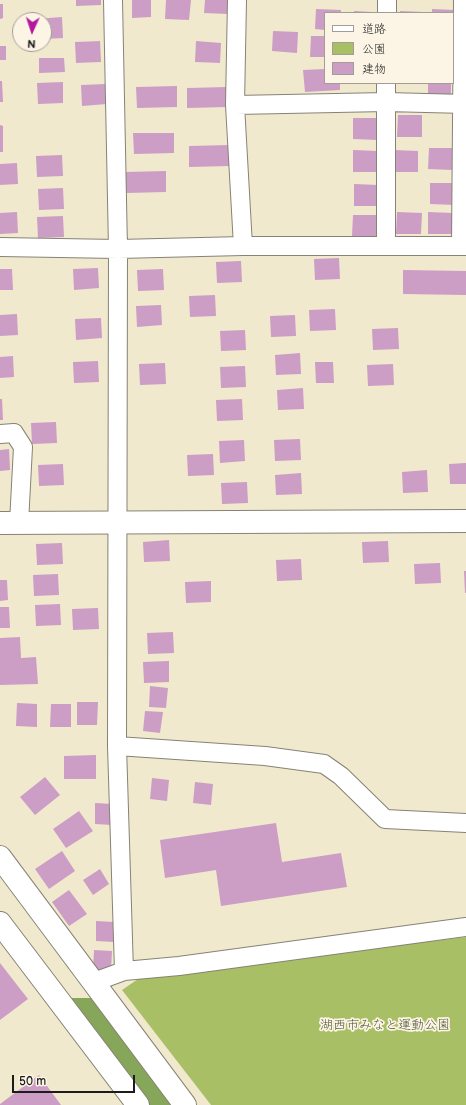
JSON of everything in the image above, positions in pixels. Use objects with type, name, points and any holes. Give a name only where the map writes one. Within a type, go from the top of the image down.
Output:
[{"type":"street","points":[[113,0],[118,249],[117,746],[124,970]]},
{"type":"street","points":[[237,0],[235,104],[243,246]]},
{"type":"street","points":[[387,0],[387,12]]},
{"type":"street","points":[[0,246],[118,249],[243,246],[464,246],[463,0]]},
{"type":"street","points":[[386,84],[386,245]]},
{"type":"street","points":[[235,104],[386,102],[464,104]]},
{"type":"street","points":[[0,434],[14,433],[23,447],[10,523],[466,521]]},
{"type":"street","points":[[117,746],[265,756],[324,764],[341,776],[384,819],[466,823]]},
{"type":"street","points":[[0,858],[185,1105]]},
{"type":"street","points":[[0,923],[138,1105]]},
{"type":"street","points":[[94,982],[124,970],[178,966],[466,927]]},
{"type":"green space","name":"湖西市みなと運動公園","points":[[466,937],[466,1105],[211,1105],[122,990],[141,977]]},
{"type":"green space","points":[[67,998],[97,998],[176,1105],[149,1105]]},
{"type":"building","points":[[76,0],[101,0],[101,5],[76,6]]},
{"type":"building","points":[[132,0],[151,0],[151,17],[132,18]]},
{"type":"building","points":[[166,0],[191,0],[189,20],[165,19]]},
{"type":"building","points":[[205,0],[230,0],[229,14],[204,13]]},
{"type":"building","points":[[0,4],[3,4],[3,18],[0,19]]},
{"type":"building","points":[[316,9],[341,10],[341,12],[324,12],[324,30],[315,29]]},
{"type":"building","points":[[432,9],[455,10],[454,23],[454,12],[432,12]]},
{"type":"building","points":[[400,11],[423,12],[400,12]]},
{"type":"building","points":[[62,17],[63,38],[52,39],[52,18]]},
{"type":"building","points":[[273,31],[298,32],[297,53],[272,51]]},
{"type":"building","points":[[311,36],[324,36],[324,57],[310,57]]},
{"type":"building","points":[[100,41],[101,62],[76,63],[75,42]]},
{"type":"building","points":[[196,41],[221,43],[220,63],[195,62]]},
{"type":"building","points":[[0,46],[6,46],[6,60],[0,60]]},
{"type":"building","points":[[39,58],[64,58],[65,72],[39,73]]},
{"type":"building","points":[[324,69],[324,84],[340,84],[340,90],[305,92],[303,70]]},
{"type":"building","points":[[0,81],[2,81],[3,102],[0,102]]},
{"type":"building","points":[[63,82],[63,103],[38,104],[37,83]]},
{"type":"building","points":[[106,84],[107,104],[82,106],[81,85]]},
{"type":"building","points":[[428,84],[451,84],[451,95],[428,94]]},
{"type":"building","points":[[177,86],[177,107],[137,108],[136,87]]},
{"type":"building","points":[[227,87],[228,107],[187,108],[187,88]]},
{"type":"building","points":[[398,115],[422,115],[422,137],[397,137]]},
{"type":"building","points":[[353,118],[378,118],[378,140],[353,139]]},
{"type":"building","points":[[0,125],[3,126],[3,152],[0,152]]},
{"type":"building","points":[[133,133],[174,133],[174,153],[134,154]]},
{"type":"building","points":[[229,145],[230,166],[189,167],[189,146]]},
{"type":"building","points":[[429,148],[453,148],[453,170],[428,169]]},
{"type":"building","points":[[353,150],[378,151],[378,172],[353,172]]},
{"type":"building","points":[[394,150],[418,151],[418,172],[393,172]]},
{"type":"building","points":[[62,155],[63,176],[37,177],[36,156]]},
{"type":"building","points":[[17,163],[18,184],[0,185],[0,164]]},
{"type":"building","points":[[166,171],[166,192],[126,193],[125,172]]},
{"type":"building","points":[[430,183],[455,183],[455,205],[430,204]]},
{"type":"building","points":[[354,184],[379,185],[379,206],[354,206]]},
{"type":"building","points":[[63,188],[64,209],[39,210],[38,189]]},
{"type":"building","points":[[17,212],[18,233],[0,234],[0,213]]},
{"type":"building","points":[[397,212],[422,213],[421,234],[396,234]]},
{"type":"building","points":[[428,212],[453,213],[452,234],[428,234]]},
{"type":"building","points":[[353,215],[378,215],[377,237],[352,236]]},
{"type":"building","points":[[63,216],[64,237],[38,238],[37,217]]},
{"type":"building","points":[[339,258],[340,279],[315,280],[314,259]]},
{"type":"building","points":[[241,261],[242,282],[217,283],[216,262]]},
{"type":"building","points":[[98,268],[99,288],[74,290],[73,269]]},
{"type":"building","points":[[0,269],[12,269],[13,290],[0,290]]},
{"type":"building","points":[[163,269],[164,290],[138,291],[137,270]]},
{"type":"building","points":[[403,270],[466,271],[466,295],[403,294]]},
{"type":"building","points":[[215,295],[216,316],[190,317],[189,296]]},
{"type":"building","points":[[161,305],[162,325],[137,327],[136,306]]},
{"type":"building","points":[[335,309],[336,330],[310,331],[309,310]]},
{"type":"building","points":[[17,314],[18,335],[0,336],[0,315]]},
{"type":"building","points":[[295,315],[296,336],[271,337],[270,316]]},
{"type":"building","points":[[101,318],[102,338],[76,340],[75,319]]},
{"type":"building","points":[[398,328],[399,349],[373,350],[372,329]]},
{"type":"building","points":[[245,330],[246,350],[221,351],[220,331]]},
{"type":"building","points":[[300,353],[301,374],[276,375],[275,355]]},
{"type":"building","points":[[13,356],[14,377],[0,378],[0,357]]},
{"type":"building","points":[[98,361],[99,382],[74,383],[73,362]]},
{"type":"building","points":[[315,362],[333,362],[334,383],[316,383]]},
{"type":"building","points":[[165,363],[166,384],[140,385],[139,364]]},
{"type":"building","points":[[393,364],[394,385],[368,386],[367,365]]},
{"type":"building","points":[[245,366],[246,387],[221,388],[220,367]]},
{"type":"building","points":[[303,388],[304,409],[278,410],[277,390]]},
{"type":"building","points":[[0,399],[2,399],[3,420],[0,420]]},
{"type":"building","points":[[242,399],[243,420],[217,421],[216,400]]},
{"type":"building","points":[[56,422],[57,443],[32,444],[31,423]]},
{"type":"building","points":[[300,439],[301,460],[275,461],[274,440]]},
{"type":"building","points":[[244,440],[245,461],[220,463],[219,441]]},
{"type":"building","points":[[9,449],[10,470],[0,471],[0,450]]},
{"type":"building","points":[[213,454],[214,475],[188,476],[187,455]]},
{"type":"building","points":[[466,463],[466,484],[450,484],[449,464]]},
{"type":"building","points":[[63,464],[64,485],[39,486],[38,465]]},
{"type":"building","points":[[427,470],[428,492],[403,493],[402,472]]},
{"type":"building","points":[[301,473],[302,494],[276,495],[275,475]]},
{"type":"building","points":[[247,482],[248,503],[222,504],[221,483]]},
{"type":"building","points":[[169,540],[170,561],[144,562],[143,542]]},
{"type":"building","points":[[388,541],[389,562],[363,563],[362,542]]},
{"type":"building","points":[[62,543],[63,564],[37,565],[36,544]]},
{"type":"building","points":[[301,559],[302,580],[277,581],[276,560]]},
{"type":"building","points":[[440,563],[441,583],[415,584],[414,564]]},
{"type":"building","points":[[464,571],[466,571],[466,593],[465,593]]},
{"type":"building","points":[[58,574],[59,595],[34,596],[33,575]]},
{"type":"building","points":[[0,580],[7,580],[8,600],[0,601]]},
{"type":"building","points":[[211,581],[211,602],[186,603],[185,582]]},
{"type":"building","points":[[60,604],[61,625],[36,626],[35,605]]},
{"type":"building","points":[[0,607],[9,607],[10,628],[0,628]]},
{"type":"building","points":[[98,608],[99,629],[73,630],[72,609]]},
{"type":"building","points":[[173,632],[174,653],[148,654],[147,633]]},
{"type":"building","points":[[20,637],[21,658],[36,657],[38,684],[0,685],[0,638]]},
{"type":"building","points":[[169,661],[169,682],[144,683],[143,662]]},
{"type":"building","points":[[150,686],[168,688],[166,708],[149,707]]},
{"type":"building","points":[[77,702],[98,702],[97,725],[77,725]]},
{"type":"building","points":[[17,703],[37,704],[37,727],[16,726]]},
{"type":"building","points":[[51,704],[71,704],[71,727],[50,727]]},
{"type":"building","points":[[145,711],[163,712],[160,733],[143,731]]},
{"type":"building","points":[[96,755],[96,779],[64,779],[64,756]]},
{"type":"building","points":[[45,777],[60,795],[35,815],[20,797]]},
{"type":"building","points":[[152,778],[169,780],[167,801],[150,799]]},
{"type":"building","points":[[195,782],[213,784],[211,805],[193,803]]},
{"type":"building","points":[[95,803],[113,804],[112,825],[95,824]]},
{"type":"building","points":[[79,811],[93,831],[66,848],[53,829]]},
{"type":"building","points":[[276,823],[282,862],[341,853],[347,887],[221,906],[216,870],[165,878],[160,840]]},
{"type":"building","points":[[62,851],[75,871],[49,889],[35,869]]},
{"type":"building","points":[[100,869],[109,884],[93,895],[83,880]]},
{"type":"building","points":[[69,890],[87,914],[69,926],[52,902]]},
{"type":"building","points":[[96,921],[114,922],[114,942],[96,941]]},
{"type":"building","points":[[94,950],[112,951],[111,971],[93,970]]},
{"type":"building","points":[[0,963],[28,999],[0,1020]]},
{"type":"building","points":[[39,1075],[61,1105],[0,1105],[0,1104]]}]
